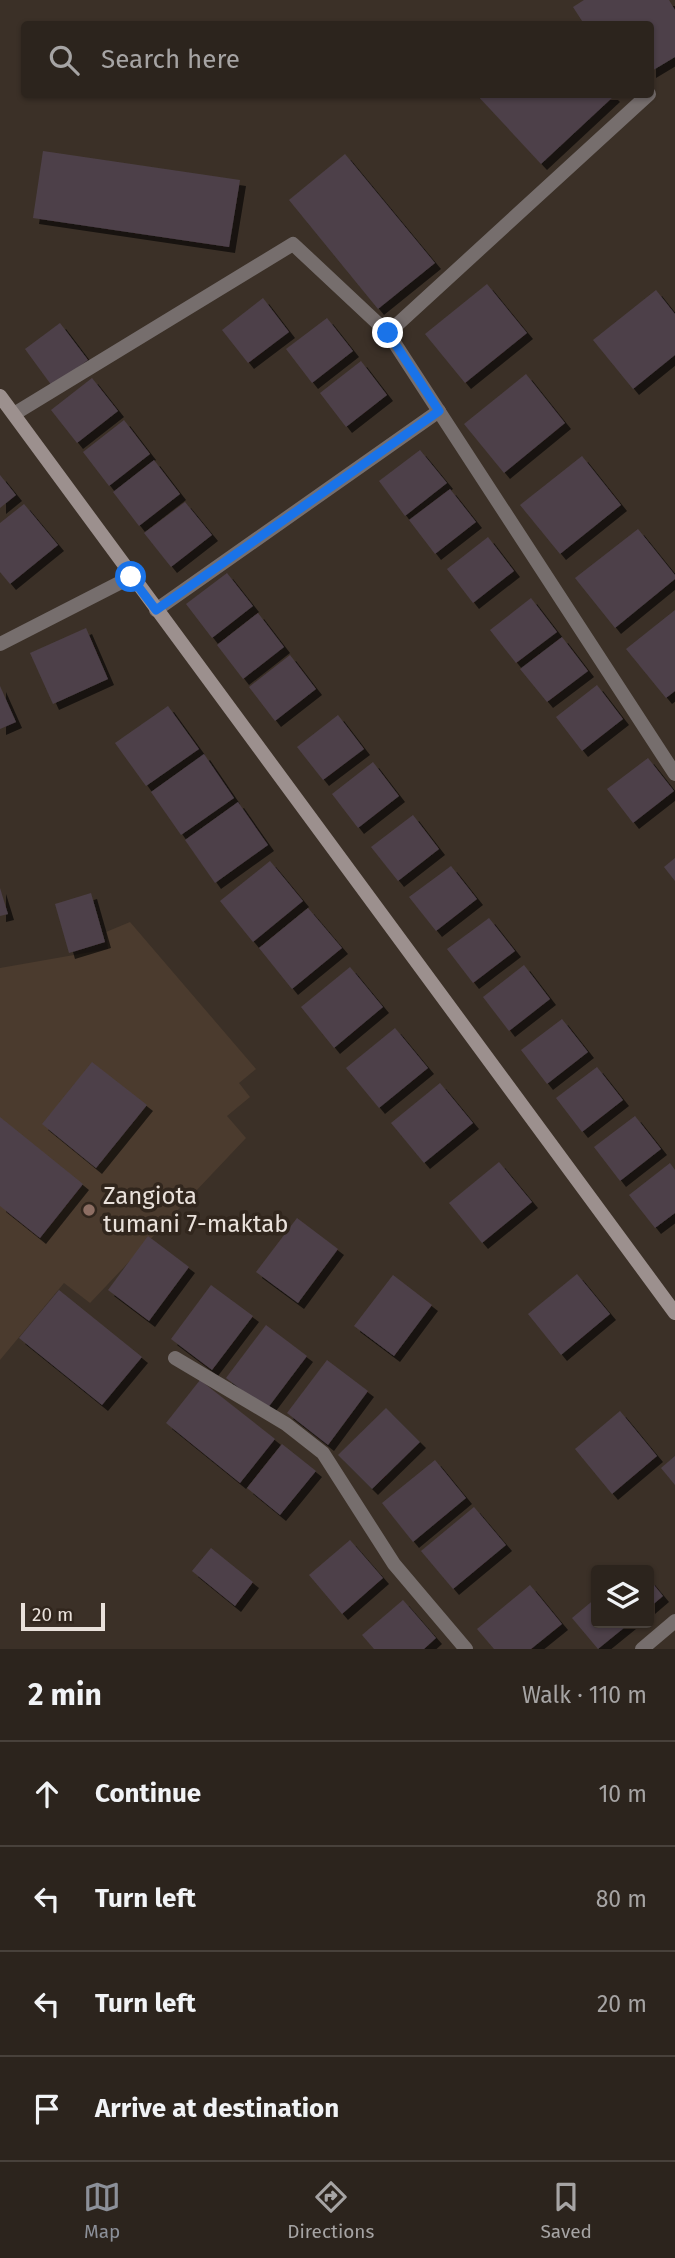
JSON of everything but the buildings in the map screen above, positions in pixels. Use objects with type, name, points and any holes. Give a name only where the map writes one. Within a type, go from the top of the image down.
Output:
[{"type":"main road","points":[[0,396],[675,1313]]},
{"type":"street","points":[[388,333],[645,98]]},
{"type":"street","points":[[14,414],[293,244],[388,333],[675,774]]},
{"type":"street","points":[[156,610],[439,411]]},
{"type":"street","points":[[0,644],[131,577]]},
{"type":"street","points":[[175,1358],[286,1424],[323,1453],[394,1564],[466,1649]]},
{"type":"street","points":[[642,1649],[675,1621]]},
{"type":"shaded area","name":"Zangiota tumani 7-maktab","points":[[130,922],[256,1069],[239,1083],[250,1097],[227,1116],[246,1138],[90,1303],[64,1283],[0,1360],[0,968],[108,949],[106,932]]},
{"type":"place","name":"Zangiota tumani 7-maktab","points":[[89,1210]]},
{"type":"route","points":[[131,577],[156,610],[439,411],[388,333]]}]
